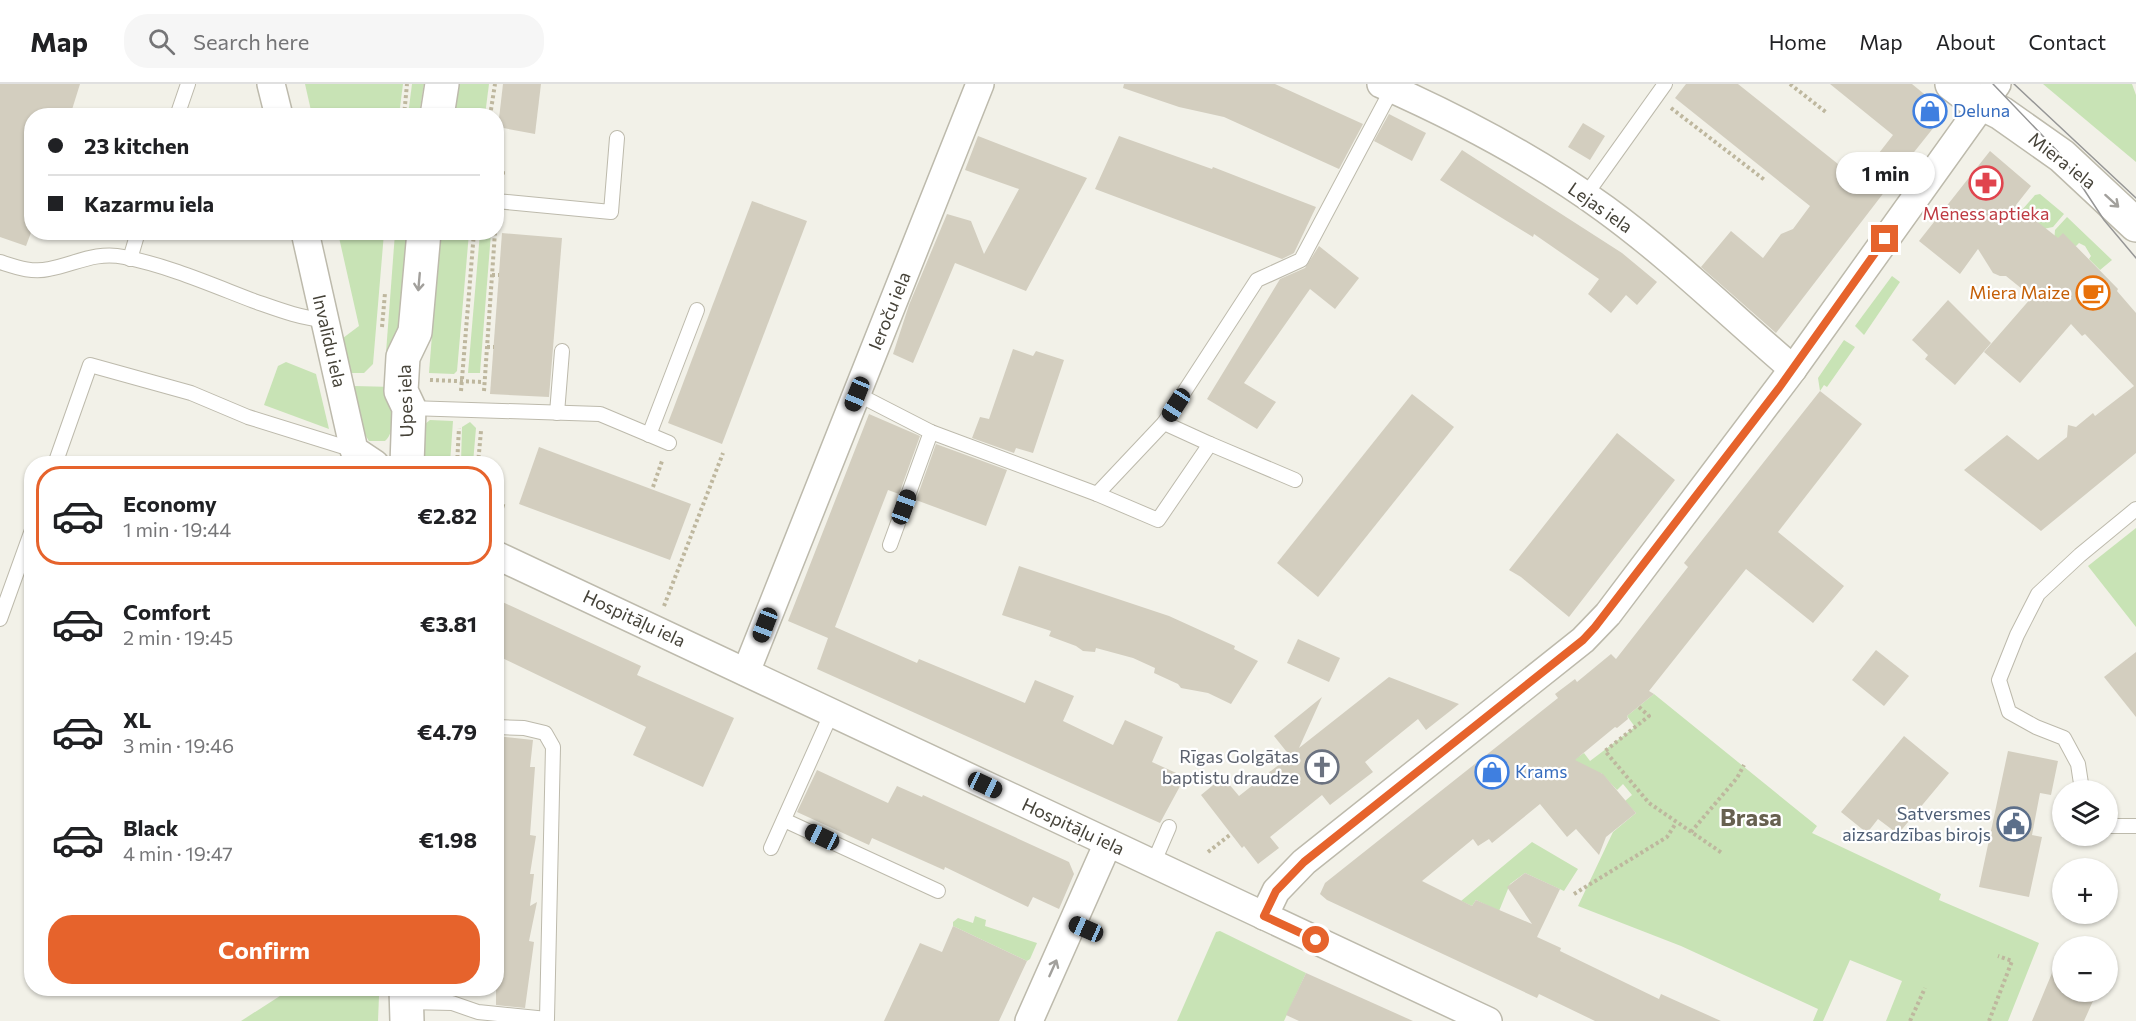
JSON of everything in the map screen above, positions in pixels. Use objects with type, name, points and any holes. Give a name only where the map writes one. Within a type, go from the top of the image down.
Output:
[{"type":"street","points":[[272,84],[277,108]]},
{"type":"street","points":[[438,108],[441,84]]},
{"type":"street","name":"Ieroču iela","points":[[746,672],[980,84]]},
{"type":"street","name":"Miera iela","points":[[1952,84],[1989,94],[2001,113],[2062,156],[2136,225]]},
{"type":"street","name":"Lejas iela","points":[[1386,87],[1455,120],[1530,161],[1585,196],[1649,244],[1792,369]]},
{"type":"street","points":[[1264,916],[1276,891],[1304,862],[1583,640],[1608,614],[1792,369],[1989,94]]},
{"type":"street","name":"Invalīdu iela","points":[[307,240],[324,320],[364,456]]},
{"type":"street","name":"Upes iela","points":[[407,456],[409,408],[401,391],[403,357],[415,332],[423,240]]},
{"type":"street","name":"Hospitāļu iela","points":[[504,559],[1488,1021]]},
{"type":"street","points":[[1029,1021],[1083,928],[1108,843]]},
{"type":"lane","points":[[180,108],[188,84]]},
{"type":"lane","points":[[1585,196],[1665,84]]},
{"type":"lane","points":[[1097,494],[1164,423],[1257,280],[1301,260],[1386,87]]},
{"type":"lane","points":[[504,202],[611,212],[617,138]]},
{"type":"lane","points":[[130,258],[136,240]]},
{"type":"lane","points":[[0,262],[30,271],[48,270],[83,258],[107,255],[130,258],[194,278],[282,311],[310,319],[324,320]]},
{"type":"lane","points":[[649,435],[697,310]]},
{"type":"lane","points":[[557,412],[562,351]]},
{"type":"lane","points":[[58,456],[90,365],[191,393],[248,417],[361,456]]},
{"type":"lane","points":[[857,394],[931,432],[1097,494],[1158,520],[1210,444]]},
{"type":"lane","points":[[409,408],[600,414],[669,443]]},
{"type":"lane","points":[[1164,423],[1295,480]]},
{"type":"lane","points":[[891,545],[931,432]]},
{"type":"lane","points":[[2080,780],[2078,764],[2064,738],[2036,727],[2009,712],[2000,680],[2017,635],[2038,594],[2080,555],[2136,509]]},
{"type":"lane","points":[[0,619],[24,552]]},
{"type":"lane","points":[[771,848],[832,712]]},
{"type":"lane","points":[[407,1004],[452,1003],[478,1012],[547,1019],[553,747],[545,733],[524,728],[504,727]]},
{"type":"lane","points":[[784,820],[938,891]]},
{"type":"lane","points":[[2118,826],[2136,826]]},
{"type":"lane","points":[[1153,864],[1169,827]]},
{"type":"lane","points":[[452,996],[452,1003]]},
{"type":"path","points":[[405,108],[407,84]]},
{"type":"path","points":[[491,108],[495,84]]},
{"type":"path","points":[[1790,84],[1827,113]]},
{"type":"path","points":[[1656,96],[1766,181]]},
{"type":"path","points":[[457,456],[473,240]]},
{"type":"path","points":[[479,456],[494,240]]},
{"type":"path","points":[[492,275],[499,276]]},
{"type":"path","points":[[487,347],[494,347]]},
{"type":"path","points":[[653,487],[669,443]]},
{"type":"path","points":[[655,628],[723,453]]},
{"type":"path","points":[[1639,707],[1649,716],[1605,751],[1649,803],[1722,853]]},
{"type":"path","points":[[1691,832],[1737,778],[1744,765]]},
{"type":"path","points":[[1574,894],[1667,837],[1676,823]]},
{"type":"path","points":[[1208,852],[1231,834]]},
{"type":"path","points":[[1989,1021],[2012,961],[1998,957]]},
{"type":"path","points":[[1910,1021],[1924,988]]},
{"type":"green space","points":[[305,84],[403,84],[400,108],[310,108]]},
{"type":"green space","points":[[412,84],[424,84],[420,108],[409,108]]},
{"type":"green space","points":[[458,84],[489,84],[486,108],[454,108]]},
{"type":"green space","points":[[2043,84],[2132,84],[2136,95],[2136,162]]},
{"type":"green space","points":[[2040,194],[2064,214],[2053,227],[2043,229],[2021,211],[2035,195]]},
{"type":"green space","points":[[2067,217],[2112,260],[2100,270],[2089,259],[2091,256],[2085,246],[2079,243],[2076,246],[2054,243],[2055,230]]},
{"type":"green space","points":[[340,240],[383,240],[373,364],[364,373],[351,373],[343,338],[359,326]]},
{"type":"green space","points":[[394,240],[406,240],[395,374],[389,372],[385,366]]},
{"type":"green space","points":[[439,240],[468,240],[457,371],[454,374],[429,373]]},
{"type":"green space","points":[[479,240],[490,240],[480,373],[468,373]]},
{"type":"green space","points":[[1892,276],[1900,282],[1864,335],[1855,326]]},
{"type":"green space","points":[[1844,340],[1855,347],[1827,387],[1824,385],[1820,391],[1818,378]]},
{"type":"green space","points":[[286,362],[316,374],[329,429],[264,405],[278,366]]},
{"type":"green space","points":[[354,386],[394,387],[393,423],[385,441],[369,441],[364,433]]},
{"type":"green space","points":[[430,420],[453,421],[450,456],[424,456],[425,424]]},
{"type":"green space","points":[[470,422],[476,428],[474,456],[461,456],[462,427]]},
{"type":"green space","points":[[2136,528],[2136,627],[2088,566]]},
{"type":"green space","points":[[1654,694],[1817,826],[1812,833],[1941,894],[1939,900],[2039,943],[2008,1021],[1886,1021],[1902,981],[1850,960],[1823,1021],[1813,1021],[1818,1009],[1681,946],[1578,906],[1613,832],[1636,813],[1625,801],[1632,795],[1623,784],[1617,790],[1601,773],[1579,791],[1572,761],[1584,753],[1590,761],[1635,727],[1627,716]]},
{"type":"green space","points":[[1532,842],[1578,869],[1564,891],[1525,873],[1510,884],[1499,911],[1476,900],[1472,906],[1461,901]]},
{"type":"green space","points":[[975,916],[986,920],[985,926],[1037,943],[1030,959],[1027,961],[953,926],[953,922],[958,918],[973,923]]},
{"type":"green space","points":[[1220,931],[1306,973],[1284,1021],[1177,1021],[1216,932]]},
{"type":"green space","points":[[280,996],[379,996],[378,1021],[241,1021]]},
{"type":"building","points":[[0,84],[80,84],[72,108],[24,108],[24,240],[28,240],[26,246],[0,237]]},
{"type":"building","points":[[503,84],[541,84],[535,134],[504,128],[504,108],[500,108]]},
{"type":"building","points":[[1124,84],[1275,84],[1363,124],[1339,169],[1224,117],[1179,107],[1123,88]]},
{"type":"building","points":[[1686,84],[1738,84],[1858,180],[1893,135],[1830,84],[1912,84],[1946,112],[1776,333],[1701,267],[1731,231],[1763,258],[1781,234],[1793,229],[1810,206],[1675,98]]},
{"type":"building","points":[[1389,114],[1426,133],[1412,161],[1374,141]]},
{"type":"building","points":[[1583,123],[1605,136],[1590,160],[1568,147]]},
{"type":"building","points":[[978,136],[1087,178],[1026,291],[955,263],[913,363],[893,354],[909,305],[947,214],[971,221],[984,254],[1019,189],[965,170]]},
{"type":"building","points":[[1119,136],[1212,169],[1213,167],[1316,207],[1294,253],[1282,259],[1095,189]]},
{"type":"building","points":[[1462,150],[1622,253],[1657,282],[1637,305],[1626,295],[1611,313],[1588,294],[1599,279],[1534,234],[1533,237],[1440,180]]},
{"type":"building","points":[[1990,151],[2031,186],[2016,205],[2058,238],[2063,233],[2118,289],[2117,291],[2136,313],[2136,453],[2041,531],[1964,470],[2007,435],[2038,460],[2067,437],[2068,425],[2076,427],[2093,413],[2095,416],[2134,386],[2085,334],[2082,336],[2071,324],[2020,383],[1984,352],[2032,297],[2006,276],[1993,273],[1978,249],[1960,274],[1919,241]]},
{"type":"building","points":[[752,201],[807,221],[722,444],[668,423]]},
{"type":"building","points":[[504,233],[562,238],[549,397],[490,394],[501,240],[504,240]]},
{"type":"building","points":[[1319,246],[1359,278],[1335,309],[1310,289],[1244,383],[1276,402],[1257,429],[1207,399],[1280,279],[1305,268]]},
{"type":"building","points":[[1948,300],[1991,343],[1955,385],[1925,359],[1928,355],[1912,340]]},
{"type":"building","points":[[1013,349],[1033,356],[1036,351],[1064,360],[1033,453],[1016,448],[1014,453],[972,438],[980,417],[989,419]]},
{"type":"building","points":[[1820,391],[1862,424],[1778,532],[1844,586],[1813,623],[1746,569],[1649,691],[1654,694],[1627,716],[1628,719],[1575,760],[1603,774],[1636,813],[1606,837],[1599,855],[1576,829],[1567,837],[1540,804],[1492,843],[1489,839],[1478,846],[1473,839],[1422,881],[1472,906],[1476,900],[1532,924],[1507,887],[1525,873],[1560,889],[1537,937],[1561,948],[1560,951],[1659,999],[1661,994],[1721,1021],[1595,1021],[1539,994],[1537,998],[1327,900],[1320,894],[1325,883],[1558,698],[1555,694],[1575,679],[1577,682],[1611,654],[1616,659],[1688,567],[1684,563]]},
{"type":"building","points":[[1412,394],[1454,427],[1318,597],[1277,563]]},
{"type":"building","points":[[869,414],[920,436],[899,494],[888,490],[835,627],[917,663],[919,659],[1025,703],[1035,680],[1074,696],[1063,721],[1113,745],[1125,720],[1163,737],[1152,762],[1185,777],[1160,823],[817,669],[828,638],[788,621]]},
{"type":"building","points":[[1617,433],[1675,480],[1569,617],[1521,577],[1509,570]]},
{"type":"building","points":[[936,444],[1007,470],[986,526],[916,500]]},
{"type":"building","points":[[539,447],[691,504],[670,560],[519,504]]},
{"type":"building","points":[[1019,566],[1169,616],[1235,646],[1234,649],[1258,661],[1231,704],[1208,693],[1181,688],[1178,684],[1154,673],[1155,668],[1133,658],[1096,648],[1095,652],[1083,651],[1049,636],[1051,631],[1002,615]]},
{"type":"building","points":[[504,603],[641,666],[637,675],[734,718],[703,787],[633,755],[646,727],[504,659]]},
{"type":"building","points":[[1298,639],[1340,658],[1329,682],[1287,663]]},
{"type":"building","points":[[1876,650],[1909,676],[1884,706],[1852,680]]},
{"type":"building","points":[[2136,652],[2136,717],[2104,677]]},
{"type":"building","name":"Rīgas Golgātas baptistu draudze","points":[[1389,677],[1459,704],[1426,730],[1418,719],[1365,762],[1373,772],[1330,805],[1322,795],[1270,837],[1279,848],[1258,864],[1244,846],[1242,848],[1201,795],[1223,777],[1239,796],[1290,756],[1274,736],[1322,697],[1299,748]]},
{"type":"building","points":[[1904,736],[1949,773],[1898,834],[1878,819],[1867,833],[1841,812]]},
{"type":"building","points":[[504,737],[533,740],[530,767],[535,767],[530,835],[536,836],[530,874],[534,874],[530,906],[537,902],[529,941],[534,942],[525,1008],[496,1005],[496,996],[504,996]]},
{"type":"building","name":"Satversmes aizsardzības birojs","points":[[2008,751],[2058,761],[2054,780],[2052,780],[2051,795],[2040,793],[2032,835],[2042,837],[2029,897],[1979,887]]},
{"type":"building","points":[[817,770],[888,803],[897,786],[922,797],[923,795],[1069,862],[1074,874],[1059,909],[1033,897],[1028,907],[945,867],[944,870],[872,838],[869,845],[797,812]]},
{"type":"building","points":[[953,926],[1027,961],[999,1021],[884,1021],[920,943],[942,952]]},
{"type":"building","points":[[1306,973],[1413,1021],[1299,1021],[1286,1015]]},
{"type":"building","points":[[2052,973],[2052,1002],[2093,1002],[2084,1021],[2032,1021]]},
{"type":"tram line","points":[[1993,84],[2062,156],[2104,220],[2136,258]]},
{"type":"tram line","points":[[2014,84],[2136,198]]},
{"type":"place","name":"Deluna","points":[[1930,111]]},
{"type":"place","name":"Mēness aptieka","points":[[1986,183]]},
{"type":"place","name":"Miera Maize","points":[[2093,293]]},
{"type":"place","name":"Rīgas Golgātas baptistu draudze","points":[[1322,767]]},
{"type":"place","name":"Krams","points":[[1492,772]]},
{"type":"place","name":"Satversmes aizsardzības birojs","points":[[2014,824]]},
{"type":"district","name":"Brasa","points":[[1751,818]]},
{"type":"route","points":[[1316,940],[1264,916],[1276,891],[1304,862],[1583,640],[1608,614],[1779,388],[1885,239]]}]
